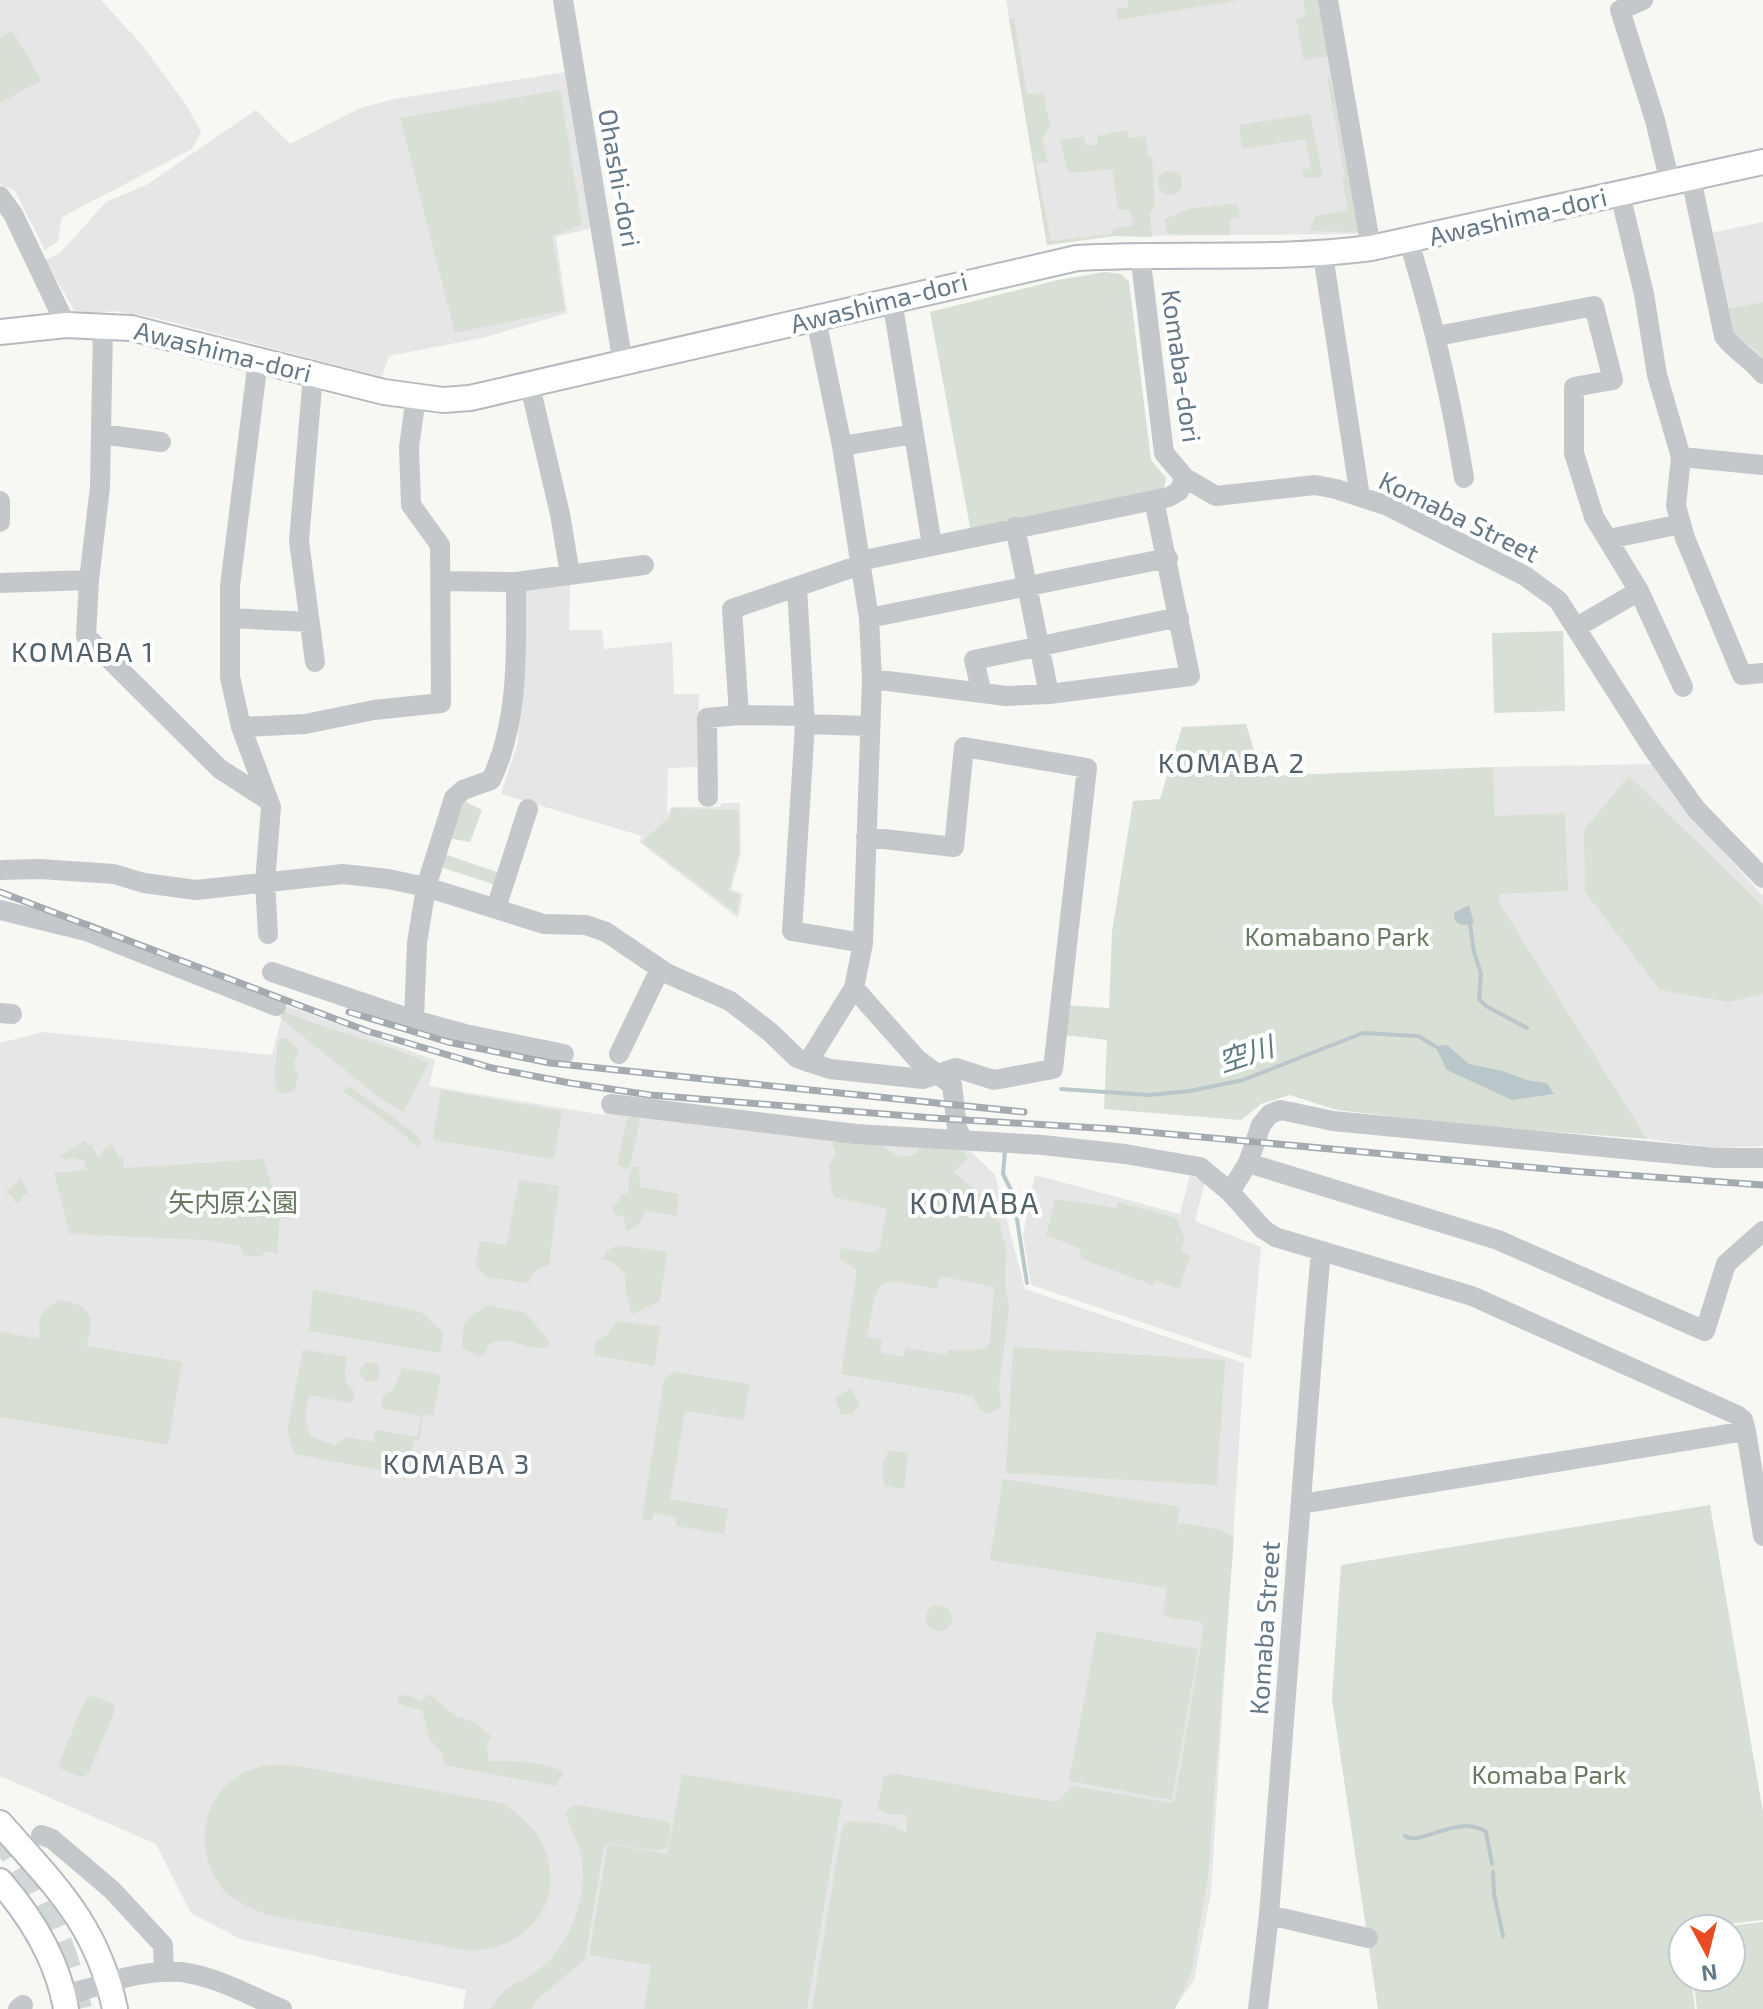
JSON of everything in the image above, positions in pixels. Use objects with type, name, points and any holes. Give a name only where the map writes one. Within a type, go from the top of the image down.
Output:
[{"type":"main road","name":"Awashima-dori","points":[[0,332],[66,325],[103,325],[158,334],[313,375],[416,397],[443,400],[470,398],[1077,258],[1140,254],[1323,255],[1409,242],[1763,162]]},
{"type":"main road","points":[[0,1823],[79,1916],[96,1948],[115,2009]]},
{"type":"main road","points":[[0,1881],[42,1939],[65,2003]]},
{"type":"street","name":"Ohashi-dori","points":[[563,0],[623,364]]},
{"type":"street","points":[[1328,0],[1371,248]]},
{"type":"street","points":[[1643,0],[1620,10],[1655,120],[1681,180],[1724,336],[1763,374]]},
{"type":"street","points":[[1620,194],[1644,294],[1657,375],[1681,457],[1676,506],[1681,524],[1742,675],[1763,673]]},
{"type":"street","points":[[0,196],[13,214],[66,325]]},
{"type":"street","points":[[1409,242],[1452,399],[1464,478]]},
{"type":"street","name":"Komaba-dori","points":[[1140,254],[1164,453],[1185,478]]},
{"type":"street","points":[[1323,255],[1360,497]]},
{"type":"street","points":[[892,300],[932,545]]},
{"type":"street","points":[[1437,336],[1594,306],[1613,380],[1574,387],[1574,453],[1594,517],[1639,591],[1683,687]]},
{"type":"street","points":[[808,1062],[854,988],[863,943],[872,679],[869,618],[842,446],[816,319]]},
{"type":"street","points":[[103,325],[100,487],[86,636],[220,769],[268,800]]},
{"type":"street","points":[[258,360],[230,586],[230,677],[241,727],[271,807],[265,883],[268,934]]},
{"type":"street","points":[[313,375],[299,541],[315,662]]},
{"type":"street","points":[[530,386],[560,514],[570,574]]},
{"type":"street","points":[[241,727],[305,724],[374,710],[441,703],[440,545],[411,505],[409,447],[416,397]]},
{"type":"street","points":[[101,434],[161,442]]},
{"type":"street","points":[[842,446],[914,434]]},
{"type":"street","points":[[1681,457],[1763,465]]},
{"type":"street","points":[[739,715],[732,609],[797,588],[869,559],[1169,497],[1179,491],[1185,478]]},
{"type":"street","name":"Komaba Street","points":[[1185,478],[1216,496],[1315,485],[1360,497],[1430,526],[1525,576],[1558,600],[1653,749],[1696,809],[1763,878]]},
{"type":"street","points":[[872,679],[1006,696],[1049,694],[1190,676],[1154,500]]},
{"type":"street","points":[[0,501],[0,522]]},
{"type":"street","points":[[1609,539],[1681,524]]},
{"type":"street","points":[[1015,527],[1049,694]]},
{"type":"street","points":[[869,618],[1168,558]]},
{"type":"street","points":[[441,581],[516,582],[644,565]]},
{"type":"street","points":[[0,583],[89,580]]},
{"type":"street","points":[[414,1020],[417,943],[426,887],[454,798],[463,790],[491,780],[508,735],[516,649],[516,582]]},
{"type":"street","points":[[797,588],[805,720],[792,931],[863,943]]},
{"type":"street","points":[[1577,627],[1639,591]]},
{"type":"street","points":[[982,693],[974,660],[1179,617]]},
{"type":"street","points":[[231,618],[309,622]]},
{"type":"street","points":[[708,797],[707,718],[739,715],[869,726]]},
{"type":"street","points":[[0,870],[102,872],[144,883],[196,890],[343,874],[388,879],[426,887],[544,924],[586,925],[606,932],[660,969],[730,1001],[797,1058],[830,1069],[923,1079],[956,1068],[994,1080],[1053,1069],[1087,768],[964,747],[954,847],[866,837]]},
{"type":"street","points":[[496,908],[528,809]]},
{"type":"street","points":[[0,910],[86,931],[276,1006]]},
{"type":"street","points":[[619,1054],[660,969]]},
{"type":"street","points":[[272,972],[414,1020],[564,1054]]},
{"type":"street","points":[[854,988],[917,1059],[952,1085],[957,1128],[962,1139]]},
{"type":"street","points":[[611,1104],[856,1134],[962,1139],[1125,1154],[1200,1167],[1275,1237],[1472,1296],[1737,1415],[1743,1420],[1746,1431],[1763,1536]]},
{"type":"street","points":[[1230,1192],[1248,1163],[1261,1125],[1270,1114],[1281,1110],[1333,1121],[1717,1158],[1763,1158]]},
{"type":"street","points":[[1248,1163],[1498,1240],[1705,1331],[1726,1264],[1763,1231]]},
{"type":"street","name":"Komaba Street","points":[[1258,2009],[1269,1915],[1323,1251]]},
{"type":"street","points":[[1301,1504],[1746,1431]]},
{"type":"street","points":[[41,1835],[52,1839],[112,1890],[163,1945],[164,1972]]},
{"type":"street","points":[[1269,1915],[1368,1938]]},
{"type":"street","points":[[65,2003],[109,1982],[164,1972],[201,1976],[282,2009]]},
{"type":"shaded area","points":[[0,0],[101,0],[142,45],[187,106],[201,132],[192,149],[62,217],[58,241],[45,250],[15,191],[0,184]]},
{"type":"shaded area","points":[[1006,0],[1319,0],[1361,234],[1114,236],[1047,245]]},
{"type":"shaded area","points":[[566,72],[592,228],[556,237],[567,313],[486,337],[389,356],[382,377],[156,318],[114,311],[77,315],[45,260],[60,253],[106,202],[148,184],[256,110],[290,144],[360,108],[395,99]]},
{"type":"shaded area","points":[[1763,222],[1763,365],[1728,337],[1706,234]]},
{"type":"shaded area","points":[[570,585],[569,630],[602,630],[604,649],[672,642],[674,694],[699,694],[697,767],[668,768],[667,814],[671,807],[719,807],[722,803],[740,803],[741,853],[731,889],[743,894],[738,918],[639,842],[642,836],[501,794],[518,742],[524,590]]},
{"type":"shaded area","points":[[1653,764],[1675,798],[1763,896],[1763,1146],[1718,1148],[1647,1139],[1499,902],[1493,767]]},
{"type":"shaded area","points":[[1469,905],[1474,923],[1458,923],[1454,919],[1455,912]]},
{"type":"shaded area","points":[[285,1005],[435,1060],[429,1086],[604,1115],[607,1098],[953,1134],[995,1175],[1025,1289],[1244,1363],[1211,1892],[1194,1980],[1174,2009],[463,2009],[466,1990],[240,1939],[191,1913],[156,1844],[0,1776],[0,1043],[43,1032],[272,1055]]},
{"type":"shaded area","points":[[1447,1045],[1469,1064],[1547,1083],[1554,1094],[1512,1100],[1447,1070],[1435,1046]]},
{"type":"shaded area","points":[[1035,1175],[1180,1214],[1190,1175],[1205,1182],[1195,1221],[1261,1247],[1251,1359],[1031,1285],[1023,1235]]},
{"type":"green space","points":[[1128,0],[1240,0],[1118,20],[1116,9],[1128,7]]},
{"type":"green space","points":[[1303,0],[1319,0],[1329,56],[1304,60],[1296,19],[1306,16]]},
{"type":"green space","points":[[1014,18],[1027,94],[1043,93],[1050,125],[1042,139],[1048,162],[1036,164],[1051,241],[1113,234],[1113,229],[1133,226],[1130,209],[1118,210],[1113,169],[1068,173],[1060,139],[1084,137],[1085,145],[1098,145],[1097,136],[1127,130],[1128,138],[1145,136],[1148,156],[1152,157],[1155,207],[1150,213],[1152,237],[1114,236],[1047,245],[1009,19]]},
{"type":"green space","points":[[12,31],[42,80],[0,103],[0,37]]},
{"type":"green space","points":[[1327,76],[1330,76],[1358,232],[1310,231],[1315,216],[1348,210]]},
{"type":"green space","points":[[560,90],[582,225],[552,236],[565,310],[455,333],[400,118]]},
{"type":"green space","points":[[1310,114],[1323,177],[1305,178],[1302,170],[1311,168],[1306,139],[1242,149],[1239,125]]},
{"type":"green space","points":[[1170,171],[1179,174],[1182,183],[1179,192],[1170,195],[1161,192],[1158,183],[1161,174]]},
{"type":"green space","points":[[1237,204],[1240,218],[1230,219],[1230,235],[1167,234],[1164,219],[1193,208]]},
{"type":"green space","points":[[1105,272],[1121,274],[1129,282],[1151,460],[1166,478],[1164,490],[971,532],[930,312],[1058,280]]},
{"type":"green space","points":[[1763,302],[1763,358],[1756,350],[1731,335],[1726,309]]},
{"type":"green space","points":[[1563,631],[1565,711],[1494,713],[1492,633]]},
{"type":"green space","name":"Komabano Park","points":[[1246,724],[1262,776],[1493,767],[1495,816],[1565,813],[1568,891],[1499,894],[1499,902],[1647,1139],[1460,1124],[1337,1110],[1290,1095],[1261,1104],[1241,1120],[1104,1109],[1107,1040],[1065,1035],[1067,1005],[1109,1008],[1112,932],[1133,801],[1160,799],[1182,727]]},
{"type":"green space","points":[[1629,776],[1763,906],[1763,994],[1729,1002],[1660,990],[1585,892],[1584,830]]},
{"type":"green space","points":[[461,799],[482,810],[470,842],[448,838]]},
{"type":"green space","points":[[672,808],[738,810],[739,851],[729,891],[740,895],[736,913],[642,842],[670,817]]},
{"type":"green space","points":[[444,854],[500,873],[496,885],[440,867]]},
{"type":"green space","points":[[283,1011],[429,1063],[403,1112],[376,1095],[280,1018]]},
{"type":"green space","points":[[286,1038],[299,1050],[294,1063],[298,1077],[295,1089],[284,1093],[276,1090],[276,1064],[280,1039]]},
{"type":"green space","points":[[349,1086],[422,1141],[417,1147],[343,1091]]},
{"type":"green space","points":[[441,1090],[562,1111],[554,1159],[433,1140]]},
{"type":"green space","points":[[633,1115],[640,1119],[630,1166],[624,1169],[617,1164],[627,1120]]},
{"type":"green space","name":"矢内原公園","points":[[85,1140],[86,1145],[91,1145],[97,1156],[101,1157],[102,1151],[111,1144],[120,1159],[123,1156],[123,1168],[263,1159],[276,1199],[290,1206],[279,1222],[278,1254],[266,1251],[260,1257],[244,1255],[239,1246],[208,1240],[70,1234],[54,1173],[89,1170],[84,1165],[85,1161],[64,1160],[57,1153],[62,1155]]},
{"type":"green space","points":[[842,1140],[860,1145],[876,1143],[901,1156],[918,1152],[920,1147],[961,1147],[968,1158],[953,1172],[990,1202],[1006,1250],[1005,1284],[1009,1308],[999,1385],[1001,1408],[989,1414],[979,1409],[973,1396],[841,1374],[857,1270],[839,1258],[840,1248],[872,1253],[880,1247],[887,1209],[834,1197],[828,1165],[836,1155],[832,1143]],"holes":[[[940,1276],[994,1287],[990,1343],[985,1349],[948,1350],[947,1355],[906,1348],[903,1357],[880,1352],[882,1340],[867,1337],[874,1301],[882,1284],[901,1282],[937,1289]]]},
{"type":"green space","points":[[633,1167],[639,1167],[640,1187],[679,1194],[676,1216],[645,1210],[639,1223],[626,1231],[624,1217],[615,1214],[611,1207],[619,1202],[620,1195],[628,1193]]},
{"type":"green space","points":[[21,1178],[28,1194],[15,1203],[6,1192]]},
{"type":"green space","points":[[519,1180],[559,1186],[549,1265],[535,1271],[528,1283],[486,1277],[475,1264],[480,1241],[506,1245]]},
{"type":"green space","points":[[1055,1199],[1116,1208],[1118,1202],[1176,1218],[1185,1239],[1181,1252],[1190,1256],[1179,1289],[1155,1280],[1153,1285],[1082,1259],[1079,1248],[1046,1235]]},
{"type":"green space","points":[[618,1245],[667,1252],[660,1301],[632,1314],[625,1290],[626,1275],[614,1263],[601,1259],[608,1250]]},
{"type":"green space","points":[[313,1289],[421,1312],[444,1333],[440,1353],[309,1331]]},
{"type":"green space","points":[[61,1300],[85,1309],[91,1328],[86,1346],[182,1362],[168,1445],[0,1417],[0,1332],[41,1339],[39,1325],[42,1315],[49,1306]]},
{"type":"green space","points":[[486,1305],[525,1313],[549,1341],[549,1346],[541,1348],[495,1342],[488,1345],[485,1355],[476,1356],[462,1349],[464,1323]]},
{"type":"green space","points":[[618,1321],[661,1327],[654,1366],[594,1355],[596,1341],[607,1335]]},
{"type":"green space","points":[[1013,1347],[1225,1360],[1217,1485],[1006,1473]]},
{"type":"green space","points":[[303,1349],[347,1357],[345,1376],[354,1392],[352,1403],[309,1395],[305,1417],[310,1436],[335,1446],[345,1437],[373,1442],[376,1430],[417,1437],[421,1416],[381,1408],[383,1396],[394,1389],[402,1368],[441,1375],[433,1416],[423,1414],[419,1441],[414,1440],[412,1451],[426,1454],[421,1478],[295,1454],[287,1432]]},
{"type":"green space","points":[[370,1362],[377,1365],[380,1372],[377,1379],[370,1382],[363,1379],[360,1372],[363,1365]]},
{"type":"green space","points":[[674,1372],[749,1384],[744,1420],[685,1411],[670,1499],[728,1509],[724,1534],[676,1526],[677,1517],[653,1513],[652,1521],[642,1519],[664,1379]]},
{"type":"green space","points":[[851,1388],[860,1404],[852,1414],[841,1415],[835,1398]]},
{"type":"green space","points":[[890,1450],[908,1453],[904,1489],[884,1486],[883,1463]]},
{"type":"green space","points":[[1003,1479],[1180,1507],[1174,1545],[1178,1525],[1183,1523],[1220,1530],[1234,1537],[1208,1876],[1192,1971],[1175,2009],[812,2009],[845,1823],[877,1823],[906,1833],[908,1815],[889,1814],[877,1809],[884,1776],[891,1773],[1049,1801],[1058,1801],[1071,1787],[1067,1785],[1170,1803],[1175,1800],[1204,1626],[1201,1622],[1166,1617],[1163,1613],[1167,1588],[990,1560]]},
{"type":"green space","name":"Komaba Park","points":[[1710,1505],[1763,1812],[1763,1920],[1747,1922],[1747,1913],[1667,1913],[1667,1993],[1693,1993],[1695,2009],[1378,2009],[1332,1699],[1341,1565]]},
{"type":"green space","points":[[939,1605],[948,1609],[952,1618],[948,1627],[939,1631],[930,1627],[926,1618],[930,1609]]},
{"type":"green space","points":[[1097,1631],[1198,1649],[1172,1800],[1069,1781]]},
{"type":"green space","points":[[430,1694],[455,1716],[474,1722],[491,1736],[487,1742],[488,1761],[549,1766],[564,1773],[556,1786],[444,1765],[443,1755],[429,1738],[423,1711],[397,1703],[399,1696],[406,1695],[421,1701]]},
{"type":"green space","points":[[93,1696],[114,1704],[115,1710],[88,1774],[82,1777],[61,1769],[59,1763],[86,1698]]},
{"type":"green space","points":[[268,1765],[292,1765],[501,1803],[526,1822],[543,1845],[550,1869],[549,1893],[540,1915],[523,1933],[498,1945],[467,1950],[267,1915],[238,1901],[224,1890],[207,1859],[206,1826],[210,1810],[229,1783],[247,1772]]},
{"type":"green space","points":[[682,1774],[842,1800],[807,2009],[644,2009],[651,1965],[589,1955],[608,1844],[668,1854]]},
{"type":"green space","points":[[578,1805],[668,1822],[671,1832],[668,1846],[659,1851],[607,1843],[585,1959],[534,2002],[532,2009],[490,2009],[508,1988],[553,1957],[570,1931],[580,1900],[583,1869],[580,1850],[566,1814],[571,1807]]},
{"type":"green space","points":[[1763,1922],[1763,2009],[1697,2009],[1695,1993],[1747,1993],[1747,1924]]},
{"type":"waterway","points":[[1470,924],[1481,974],[1479,999],[1527,1028]]},
{"type":"waterway","name":"空川","points":[[1061,1089],[1149,1095],[1190,1091],[1243,1080],[1363,1033],[1418,1036],[1435,1046]]},
{"type":"waterway","name":"空川","points":[[1005,1150],[1003,1174],[1013,1194],[1027,1283]]},
{"type":"waterway","points":[[1405,1836],[1420,1837],[1452,1828],[1475,1827],[1486,1832],[1492,1864]]},
{"type":"waterway","points":[[1493,1872],[1494,1894],[1503,1936]]},
{"type":"tunnel","points":[[0,1831],[25,1873],[57,1939],[78,2009]]},
{"type":"railway","points":[[0,892],[367,1031],[492,1068],[570,1083],[650,1095],[1114,1129],[1570,1171],[1763,1185]]},
{"type":"railway","points":[[349,1012],[448,1042],[550,1063],[1024,1112]]},
{"type":"district","name":"KOMABA 1","points":[[83,652]]},
{"type":"district","name":"KOMABA 2","points":[[1232,763]]},
{"type":"district","name":"KOMABA","points":[[975,1204]]},
{"type":"district","name":"KOMABA 3","points":[[457,1464]]}]
